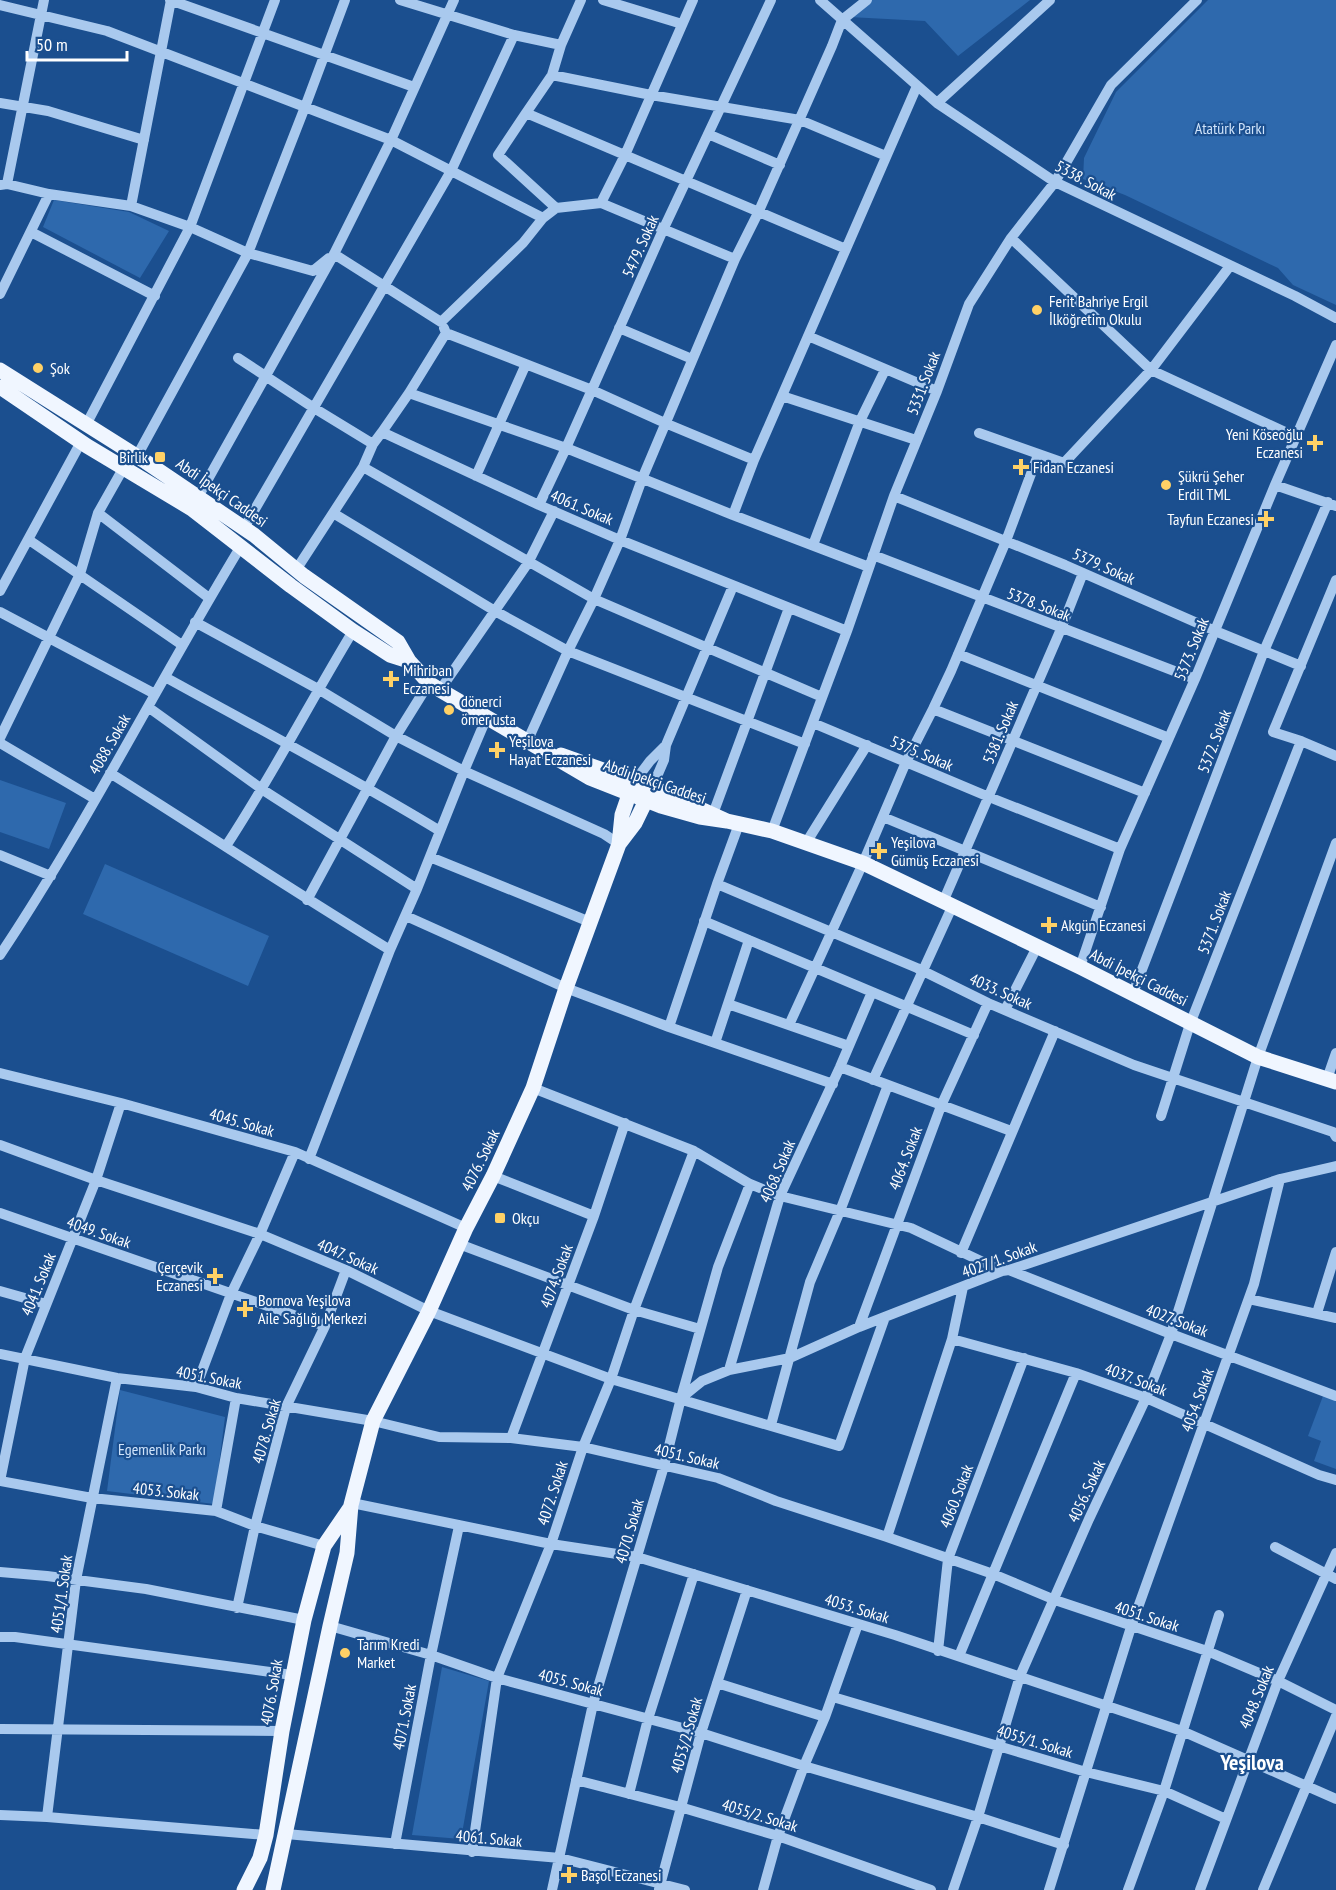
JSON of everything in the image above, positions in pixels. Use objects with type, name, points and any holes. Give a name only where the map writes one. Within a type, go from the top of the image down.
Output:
[{"type":"main road","name":"Abdi İpekçi Caddesi","points":[[0,370],[137,456],[243,528],[296,570],[398,642],[409,661],[434,687],[573,769],[599,775],[733,822]]},
{"type":"main road","name":"Abdi İpekçi Caddesi","points":[[0,387],[81,442],[192,509],[353,631],[390,655],[409,661]]},
{"type":"main road","points":[[599,775],[614,797],[622,815]]},
{"type":"main road","points":[[619,844],[622,815],[632,787]]},
{"type":"main road","name":"4076. Sokak","points":[[632,828],[649,794]]},
{"type":"main road","name":"Abdi İpekçi Caddesi","points":[[671,802],[700,817],[772,831],[863,863],[1133,993],[1257,1057],[1332,1080]]},
{"type":"main road","name":"4076. Sokak","points":[[273,1890],[347,1553],[352,1504],[373,1421],[429,1311],[533,1088],[566,988],[619,844],[649,812],[671,802]]},
{"type":"main road","name":"4076. Sokak","points":[[244,1890],[260,1858],[266,1835],[292,1675],[324,1546],[352,1504]]},
{"type":"street","points":[[44,0],[3,184],[49,194],[131,206],[190,227],[248,254],[313,271],[334,254]]},
{"type":"street","points":[[131,206],[171,0],[414,87]]},
{"type":"street","points":[[86,425],[190,227],[274,0]]},
{"type":"street","points":[[137,456],[248,254],[345,0]]},
{"type":"street","points":[[400,0],[514,35],[561,45]]},
{"type":"street","points":[[198,497],[334,254],[391,140],[454,0]]},
{"type":"street","points":[[556,208],[498,155],[552,75],[561,45],[581,0]]},
{"type":"street","points":[[603,0],[682,24]]},
{"type":"street","points":[[601,203],[625,155],[693,0]]},
{"type":"street","name":"5479. Sokak","points":[[539,505],[663,230],[771,0]]},
{"type":"street","name":"5338. Sokak","points":[[820,0],[937,103],[1055,182],[1336,318]]},
{"type":"street","points":[[527,742],[620,540],[642,479],[692,359],[735,259],[759,213],[842,20],[867,0]]},
{"type":"street","points":[[937,103],[1050,0]]},
{"type":"street","name":"5331. Sokak","points":[[772,831],[847,631],[894,496],[937,391],[969,304],[1011,238],[1055,182],[1111,85],[1197,0]]},
{"type":"street","points":[[0,5],[107,31],[391,140],[543,218]]},
{"type":"street","points":[[243,528],[314,408],[383,284],[451,171],[514,35]]},
{"type":"street","points":[[552,75],[651,95],[800,120],[886,156]]},
{"type":"street","points":[[733,515],[754,460],[917,86]]},
{"type":"street","points":[[0,103],[48,111],[144,140]]},
{"type":"street","points":[[526,113],[846,249]]},
{"type":"street","points":[[708,134],[780,165]]},
{"type":"street","points":[[0,294],[49,194]]},
{"type":"street","points":[[296,570],[363,467],[373,444],[409,393],[443,327],[523,243],[543,218],[556,208],[601,203],[735,259]]},
{"type":"street","points":[[31,232],[155,296]]},
{"type":"street","points":[[1011,238],[1151,370],[1296,437]]},
{"type":"street","points":[[334,254],[383,284],[443,327],[754,460]]},
{"type":"street","points":[[979,433],[1064,463],[1151,370],[1230,266]]},
{"type":"street","points":[[619,328],[692,359]]},
{"type":"street","points":[[808,336],[937,391]]},
{"type":"street","name":"5373. Sokak","points":[[1080,967],[1120,849],[1195,679],[1275,484],[1336,345]]},
{"type":"street","points":[[238,358],[373,444]]},
{"type":"street","points":[[476,476],[526,364]]},
{"type":"street","points":[[813,545],[860,421],[885,370]]},
{"type":"street","points":[[409,393],[566,448],[869,567]]},
{"type":"street","points":[[782,396],[916,440]]},
{"type":"street","name":"4061. Sokak","points":[[382,432],[620,540],[847,631]]},
{"type":"street","points":[[0,591],[81,442]]},
{"type":"street","points":[[789,1025],[832,933],[906,762],[958,654],[1006,541],[1038,455]]},
{"type":"street","points":[[0,738],[80,574],[98,513],[124,467]]},
{"type":"street","points":[[363,467],[594,599],[822,697]]},
{"type":"street","points":[[1275,484],[1332,504]]},
{"type":"street","name":"5379. Sokak","points":[[894,496],[1301,666]]},
{"type":"street","name":"5372. Sokak","points":[[1133,993],[1264,651],[1332,504]]},
{"type":"street","points":[[307,900],[396,736],[495,611],[528,563],[554,511]]},
{"type":"street","points":[[98,513],[209,598]]},
{"type":"street","points":[[333,513],[495,611],[568,651],[805,744]]},
{"type":"street","points":[[29,540],[182,645]]},
{"type":"street","name":"4088. Sokak","points":[[0,955],[51,876],[195,622],[241,546]]},
{"type":"street","name":"5378. Sokak","points":[[873,555],[1195,679]]},
{"type":"street","name":"5381. Sokak","points":[[873,1080],[922,971],[965,851],[1083,573]]},
{"type":"street","points":[[1336,580],[1273,732],[1336,756]]},
{"type":"street","points":[[632,787],[644,767],[666,745],[734,586]]},
{"type":"street","points":[[713,814],[789,608]]},
{"type":"street","points":[[0,612],[155,694]]},
{"type":"street","points":[[195,622],[318,689],[396,736],[464,771],[604,834],[619,844]]},
{"type":"street","points":[[226,846],[263,790],[318,689],[353,631]]},
{"type":"street","points":[[958,654],[1169,738]]},
{"type":"street","points":[[165,677],[369,788],[440,831]]},
{"type":"street","points":[[148,707],[263,790],[417,889]]},
{"type":"street","points":[[933,710],[1145,793]]},
{"type":"street","points":[[309,1159],[390,950],[486,719]]},
{"type":"street","name":"5375. Sokak","points":[[813,723],[1120,849]]},
{"type":"street","name":"5371. Sokak","points":[[1161,1116],[1190,1024],[1300,741]]},
{"type":"street","points":[[0,743],[94,799]]},
{"type":"street","points":[[649,794],[661,767],[666,745]]},
{"type":"street","points":[[806,843],[867,746]]},
{"type":"street","points":[[599,775],[644,767]]},
{"type":"street","points":[[661,767],[660,781],[671,802]]},
{"type":"street","points":[[110,773],[307,900],[390,950]]},
{"type":"street","points":[[883,817],[1101,907]]},
{"type":"street","points":[[669,1027],[717,884],[733,822]]},
{"type":"street","name":"4056. Sokak","points":[[953,1890],[978,1817],[1020,1676],[1089,1519],[1146,1398],[1171,1334],[1257,1057],[1336,843]]},
{"type":"street","points":[[0,855],[51,876]]},
{"type":"street","points":[[430,857],[590,922]]},
{"type":"street","name":"4033. Sokak","points":[[717,884],[922,971],[988,1003],[1134,1065],[1333,1132],[1336,1137]]},
{"type":"street","points":[[406,916],[566,988],[669,1027],[833,1084]]},
{"type":"street","points":[[704,921],[974,1035]]},
{"type":"street","points":[[715,1043],[749,940]]},
{"type":"street","points":[[1005,1010],[1037,947]]},
{"type":"street","name":"4068. Sokak","points":[[729,1370],[780,1196],[833,1084],[872,992]]},
{"type":"street","name":"4064. Sokak","points":[[859,1327],[941,1106],[988,1003]]},
{"type":"street","points":[[728,1004],[849,1046]]},
{"type":"street","points":[[961,1253],[1055,1031]]},
{"type":"street","points":[[1332,1080],[1336,1053]]},
{"type":"street","points":[[840,1067],[1011,1131]]},
{"type":"street","name":"4045. Sokak","points":[[0,1074],[122,1103],[295,1152],[466,1228]]},
{"type":"street","points":[[771,1425],[810,1282],[888,1085]]},
{"type":"street","name":"4027. Sokak","points":[[533,1088],[694,1151],[750,1184],[780,1196],[911,1228],[961,1253],[1336,1396]]},
{"type":"street","name":"4041. Sokak","points":[[0,1481],[6,1421],[25,1358],[96,1180],[122,1103]]},
{"type":"street","name":"4074. Sokak","points":[[511,1438],[594,1216],[625,1123]]},
{"type":"street","name":"4047. Sokak","points":[[0,1146],[260,1234],[346,1270],[429,1311],[611,1379],[681,1398]]},
{"type":"street","name":"4072. Sokak","points":[[472,1852],[497,1678],[551,1544],[583,1447],[611,1379],[634,1310],[694,1151]]},
{"type":"street","points":[[196,1387],[231,1294],[295,1152]]},
{"type":"street","name":"4027/1. Sokak","points":[[681,1398],[702,1381],[729,1370],[790,1358],[859,1327],[1005,1270],[1280,1179],[1336,1166]]},
{"type":"street","points":[[493,1176],[594,1216]]},
{"type":"street","name":"4054. Sokak","points":[[1049,1890],[1131,1627],[1249,1299],[1280,1179]]},
{"type":"street","name":"4070. Sokak","points":[[552,1890],[593,1704],[664,1466],[718,1267],[750,1184]]},
{"type":"street","name":"4049. Sokak","points":[[0,1214],[325,1326]]},
{"type":"street","points":[[459,1244],[634,1310],[700,1329]]},
{"type":"street","points":[[1317,1313],[1336,1252]]},
{"type":"street","name":"4078. Sokak","points":[[237,1608],[255,1526],[286,1407],[325,1326],[346,1270]]},
{"type":"street","points":[[887,1537],[952,1339],[963,1287]]},
{"type":"street","points":[[0,1291],[46,1304]]},
{"type":"street","points":[[1249,1299],[1336,1317]]},
{"type":"street","points":[[681,1398],[839,1446],[885,1317]]},
{"type":"street","name":"4037. Sokak","points":[[952,1339],[1076,1373],[1146,1398],[1319,1475],[1336,1480]]},
{"type":"street","name":"4051. Sokak","points":[[0,1354],[117,1378],[196,1387],[236,1398],[373,1421],[439,1437],[511,1438],[583,1447],[718,1478],[776,1502],[887,1537],[993,1574],[1055,1600],[1207,1651],[1278,1681],[1336,1710]]},
{"type":"street","name":"4060. Sokak","points":[[938,1651],[948,1559],[1024,1358]]},
{"type":"street","points":[[959,1656],[1076,1373]]},
{"type":"street","name":"4051/1. Sokak","points":[[48,1817],[76,1580],[117,1378]]},
{"type":"street","points":[[216,1511],[236,1398]]},
{"type":"street","name":"4053. Sokak","points":[[0,1481],[92,1498],[216,1511],[255,1526],[324,1546]]},
{"type":"street","name":"4053. Sokak","points":[[352,1504],[551,1544],[637,1557],[694,1574],[959,1656],[1182,1731],[1336,1799]]},
{"type":"street","name":"4071. Sokak","points":[[395,1844],[431,1655],[459,1526]]},
{"type":"street","points":[[1275,1547],[1332,1576]]},
{"type":"street","name":"4048. Sokak","points":[[1200,1890],[1278,1681],[1332,1576],[1336,1553]]},
{"type":"street","points":[[0,1572],[146,1589],[304,1620]]},
{"type":"street","points":[[628,1794],[648,1719],[694,1574]]},
{"type":"street","name":"4053/2. Sokak","points":[[660,1887],[701,1733],[747,1590]]},
{"type":"street","points":[[1128,1890],[1164,1791],[1219,1615]]},
{"type":"street","points":[[762,1890],[778,1836],[833,1697],[858,1624]]},
{"type":"street","name":"4055. Sokak","points":[[330,1626],[431,1655],[497,1678],[701,1733],[1064,1845]]},
{"type":"street","points":[[0,1637],[69,1644],[292,1675]]},
{"type":"street","points":[[717,1683],[825,1717]]},
{"type":"street","name":"4055/1. Sokak","points":[[833,1697],[1086,1772],[1164,1791],[1226,1819]]},
{"type":"street","points":[[1263,1890],[1336,1716]]},
{"type":"street","points":[[0,1729],[282,1731]]},
{"type":"street","name":"4055/2. Sokak","points":[[576,1780],[778,1836],[931,1890]]},
{"type":"street","points":[[0,1815],[266,1835]]},
{"type":"street","name":"4061. Sokak","points":[[286,1834],[560,1858],[660,1887],[685,1890]]},
{"type":"green space","points":[[869,0],[1030,0],[958,56],[925,21],[849,17]]},
{"type":"green space","name":"Atatürk Parkı","points":[[1208,0],[1336,0],[1336,305],[1293,285],[1278,268],[1125,195],[1083,179],[1084,158],[1116,92]]},
{"type":"green space","points":[[54,200],[129,212],[169,231],[140,278],[43,227]]},
{"type":"green space","points":[[0,780],[66,803],[49,849],[0,832]]},
{"type":"green space","points":[[105,864],[269,936],[248,986],[83,914]]},
{"type":"green space","name":"Egemenlik Parkı","points":[[120,1390],[225,1417],[214,1504],[107,1491]]},
{"type":"green space","points":[[1323,1396],[1336,1400],[1336,1469],[1314,1461],[1321,1441],[1308,1436]]},
{"type":"green space","points":[[442,1667],[489,1681],[461,1839],[412,1835]]},
{"type":"place","name":"Ferit Bahriye Ergil İlköğretim Okulu","points":[[1037,310]]},
{"type":"place","name":"Şok","points":[[38,368]]},
{"type":"place","name":"Yeni Köseoğlu Eczanesi","points":[[1315,443]]},
{"type":"place","name":"Birlik","points":[[160,457]]},
{"type":"place","name":"Fidan Eczanesi","points":[[1021,467]]},
{"type":"place","name":"Şükrü Şeher Erdil TML","points":[[1166,485]]},
{"type":"place","name":"Tayfun Eczanesi","points":[[1266,519]]},
{"type":"place","name":"Mihriban Eczanesi","points":[[391,679]]},
{"type":"place","name":"dönerci ömer usta","points":[[449,710]]},
{"type":"place","name":"Yeşilova Hayat Eczanesi","points":[[497,750]]},
{"type":"place","name":"Yeşilova Gümüş Eczanesi","points":[[879,851]]},
{"type":"place","name":"Akgün Eczanesi","points":[[1049,925]]},
{"type":"place","name":"Okçu","points":[[500,1218]]},
{"type":"place","name":"Çerçevik Eczanesi","points":[[215,1276]]},
{"type":"place","name":"Bornova Yeşilova Aile Sağlığı Merkezi","points":[[245,1309]]},
{"type":"place","name":"Tarım Kredi Market","points":[[345,1653]]},
{"type":"place","name":"Başol Eczanesi","points":[[569,1875]]},
{"type":"district","name":"Yeşilova","points":[[1252,1762]]}]
